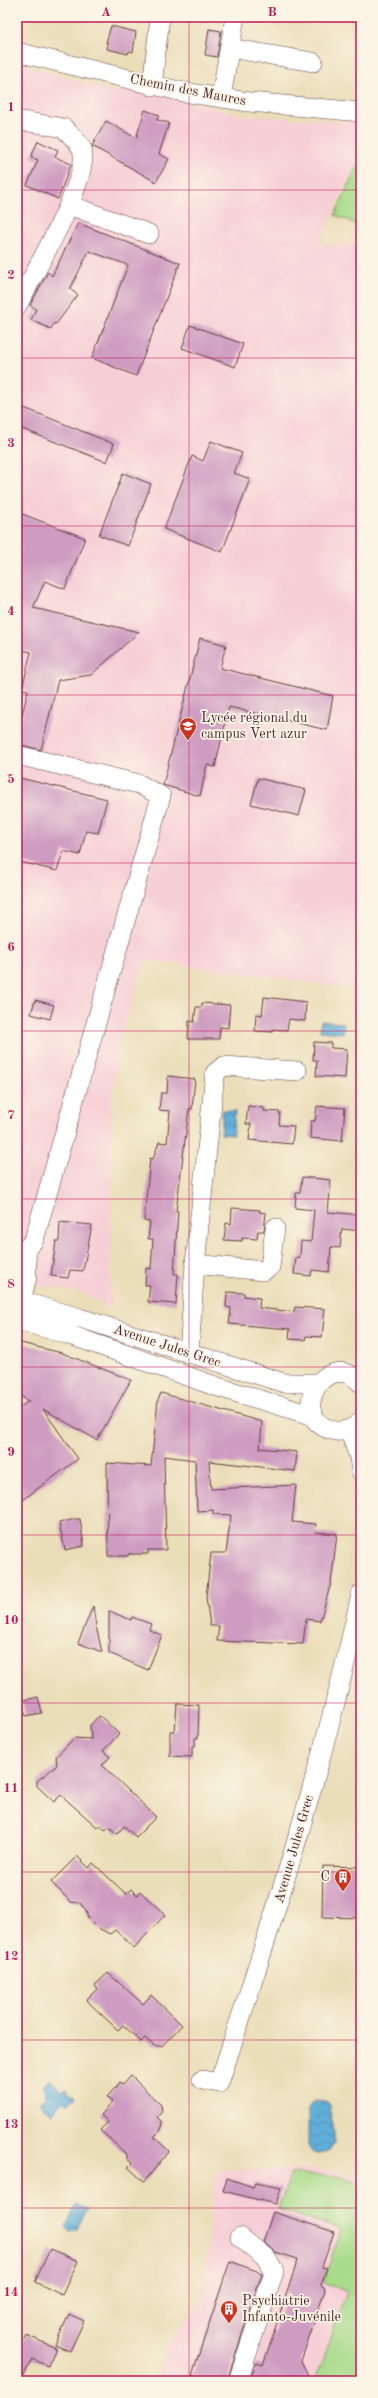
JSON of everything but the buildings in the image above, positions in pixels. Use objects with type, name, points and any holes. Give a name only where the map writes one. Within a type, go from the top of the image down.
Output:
[{"type":"street","points":[[152,86],[160,17]]},
{"type":"street","points":[[221,97],[235,17]]},
{"type":"street","points":[[229,48],[313,62]]},
{"type":"street","name":"Chemin des Maures","points":[[17,52],[66,65],[102,71],[152,86],[256,103],[361,112]]},
{"type":"street","points":[[17,120],[64,128],[82,150],[82,170],[69,205],[17,306]]},
{"type":"street","points":[[69,205],[149,234]]},
{"type":"street","points":[[17,755],[139,784],[161,796],[34,1240],[22,1251],[27,1277],[19,1300]]},
{"type":"street","points":[[189,1354],[192,1339],[195,1264],[215,1073],[224,1066],[297,1071]]},
{"type":"street","points":[[195,1264],[263,1271],[270,1267],[275,1228]]},
{"type":"street","name":"Avenue Jules Grec","points":[[19,1300],[284,1384],[318,1383]]},
{"type":"street","name":"Avenue Jules Grec","points":[[17,1320],[73,1336],[218,1387],[314,1416]]},
{"type":"street","points":[[361,1383],[347,1374],[336,1373],[326,1376],[318,1383],[312,1393],[311,1405],[314,1416],[329,1429],[339,1431],[355,1426],[361,1472]]},
{"type":"street","name":"Avenue Jules Grec","points":[[202,2080],[219,2083],[280,1900],[343,1677],[361,1594]]},
{"type":"street","points":[[238,2381],[274,2272],[266,2258],[248,2245],[240,2236]]},
{"type":"shaded area","name":"Lycée régional du campus Vert azur","points":[[17,63],[119,93],[123,87],[250,116],[361,122],[361,153],[319,244],[361,244],[361,645],[358,667],[361,876],[358,989],[145,960],[117,1048],[112,1105],[111,1309],[85,1294],[61,1288],[38,1286],[34,1279],[19,1274],[17,1276]]},
{"type":"shaded area","points":[[312,2169],[338,2172],[361,2179],[361,2381],[157,2381],[164,2349],[202,2299],[216,2170]]},
{"type":"green space","points":[[361,158],[361,226],[335,215]]},
{"type":"green space","points":[[291,2174],[337,2176],[361,2183],[359,2381],[317,2381],[316,2378],[347,2292],[324,2282],[340,2229],[278,2209]]},
{"type":"water","points":[[321,1021],[344,1023],[343,1033],[320,1031]]},
{"type":"water","points":[[223,1110],[235,1111],[233,1135],[221,1134]]},
{"type":"water","points":[[50,2079],[61,2090],[65,2088],[75,2097],[67,2105],[63,2101],[52,2114],[40,2102],[45,2099],[44,2085]]},
{"type":"water","points":[[316,2101],[326,2101],[330,2106],[334,2142],[329,2152],[318,2154],[312,2152],[308,2146],[308,2109],[311,2104]]},
{"type":"water","points":[[77,2205],[87,2209],[77,2230],[70,2232],[66,2226]]},
{"type":"place","name":"Lycée régional du campus Vert azur","points":[[188,741]]},
{"type":"place","name":"C","points":[[343,1892]]},
{"type":"place","name":"Psychiatrie Infanto-Juvénile","points":[[229,2324]]}]
